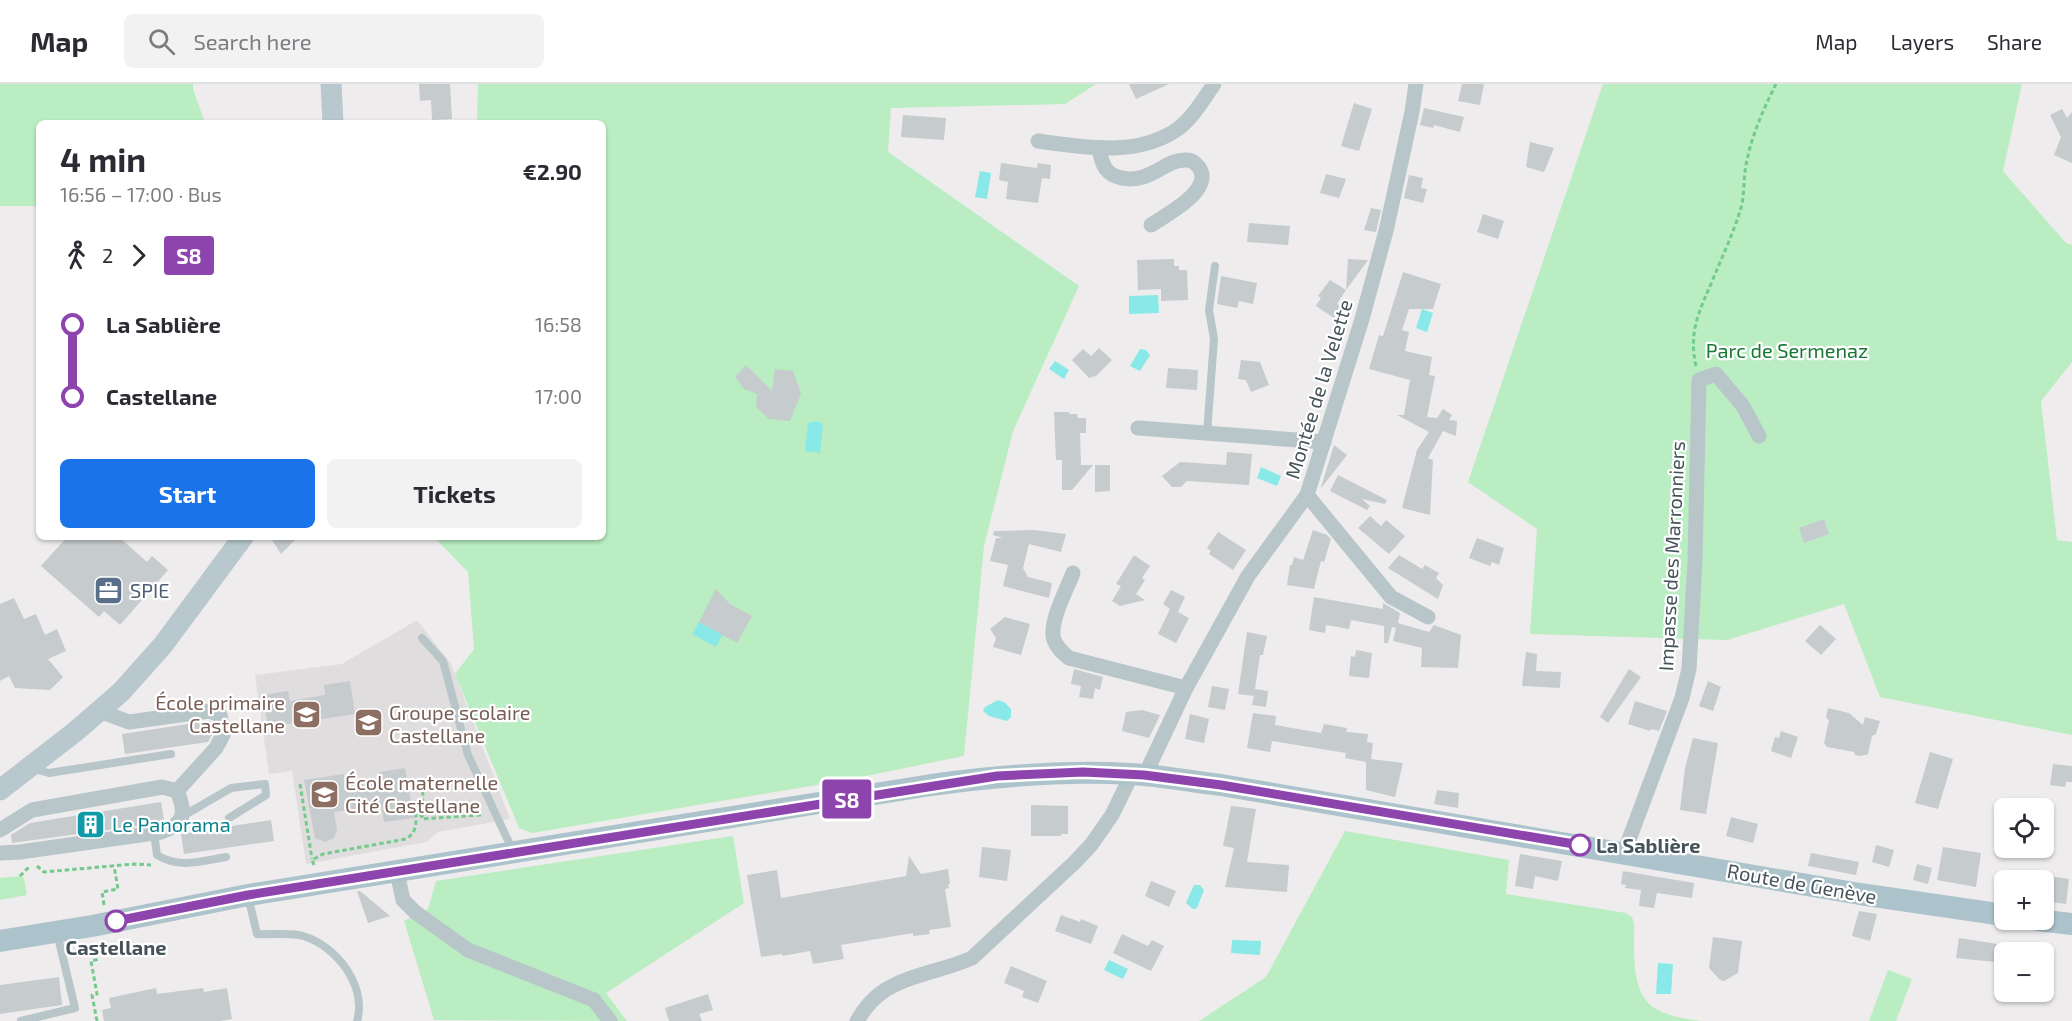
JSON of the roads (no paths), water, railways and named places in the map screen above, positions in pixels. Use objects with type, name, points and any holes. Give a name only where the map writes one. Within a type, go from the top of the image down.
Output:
[{"type":"main road","name":"Route de Genève","points":[[0,941],[248,895],[997,776],[1083,772],[1138,775],[1221,785],[1860,894],[1994,914]]},
{"type":"main road","points":[[2054,922],[2072,924]]},
{"type":"street","points":[[331,84],[333,120]]},
{"type":"street","points":[[1038,141],[1099,149],[1134,146],[1157,140],[1179,127],[1198,107],[1214,84]]},
{"type":"street","name":"Montée de la Velette","points":[[857,1021],[864,1009],[879,993],[896,984],[952,967],[972,958],[1075,862],[1091,844],[1138,775],[1248,576],[1307,495],[1362,319],[1386,231],[1416,84]]},
{"type":"street","points":[[1099,149],[1102,165],[1108,173],[1118,177],[1140,179],[1178,161],[1187,160],[1194,163],[1200,170],[1202,178],[1193,196],[1151,225]]},
{"type":"street","name":"Impasse des Marronniers","points":[[1624,853],[1682,698],[1689,669],[1695,561],[1699,380],[1716,374],[1743,406],[1759,436]]},
{"type":"street","points":[[1138,428],[1324,442]]},
{"type":"street","points":[[1307,495],[1391,597],[1428,617]]},
{"type":"street","points":[[0,790],[121,692],[163,645],[241,540]]},
{"type":"street","points":[[1073,573],[1053,625],[1053,638],[1059,649],[1069,658],[1186,688]]},
{"type":"street","points":[[99,711],[129,723],[209,711],[220,715],[223,735],[216,748],[177,791]]},
{"type":"street","points":[[0,830],[32,810],[162,787],[177,791]]},
{"type":"street","points":[[0,853],[154,833],[176,827],[182,816],[177,791]]},
{"type":"street","points":[[397,872],[403,900],[468,950],[594,1000],[610,1021]]},
{"type":"lane","points":[[1207,433],[1214,339],[1209,310],[1215,266]]},
{"type":"lane","points":[[422,638],[443,661],[468,755],[514,852]]},
{"type":"lane","points":[[30,768],[49,773],[171,754]]},
{"type":"lane","points":[[182,816],[231,788],[265,784],[266,795],[229,818]]},
{"type":"lane","points":[[154,833],[158,855],[168,862],[183,864],[226,857]]},
{"type":"lane","points":[[248,895],[256,934],[302,935],[326,947],[344,966],[356,986],[360,1009],[357,1021]]},
{"type":"lane","points":[[21,1021],[75,1008],[57,931]]},
{"type":"water","points":[[980,171],[991,173],[987,199],[975,197]]},
{"type":"water","points":[[1158,295],[1159,313],[1129,314],[1129,296]]},
{"type":"water","points":[[1422,309],[1433,313],[1427,332],[1416,328]]},
{"type":"water","points":[[1140,349],[1146,350],[1150,355],[1140,371],[1130,366]]},
{"type":"water","points":[[1055,361],[1069,370],[1064,379],[1049,369]]},
{"type":"water","points":[[816,421],[823,424],[820,453],[805,451],[808,423]]},
{"type":"water","points":[[1261,467],[1281,476],[1277,486],[1257,478]]},
{"type":"water","points":[[699,622],[713,630],[726,628],[716,647],[692,634]]},
{"type":"water","points":[[998,700],[1011,709],[1011,717],[1007,721],[989,716],[983,711],[985,707]]},
{"type":"water","points":[[1194,885],[1200,885],[1204,890],[1197,908],[1193,909],[1186,903]]},
{"type":"water","points":[[1232,940],[1261,941],[1260,955],[1231,953]]},
{"type":"water","points":[[1109,960],[1128,969],[1123,979],[1104,970]]},
{"type":"water","points":[[1658,963],[1673,964],[1671,994],[1656,994]]},
{"type":"place","name":"SPIE","points":[[109,590]]},
{"type":"place","name":"École primaire Castellane","points":[[306,714]]},
{"type":"place","name":"Groupe scolaire Castellane","points":[[368,723]]},
{"type":"place","name":"École maternelle Cité Castellane","points":[[324,794]]},
{"type":"place","name":"Le Panorama","points":[[91,824]]},
{"type":"place","name":"La Sablière","points":[[1580,845]]},
{"type":"place","name":"Castellane","points":[[116,921]]},
{"type":"park label","name":"Parc de Sermenaz","points":[[1787,350]]}]
